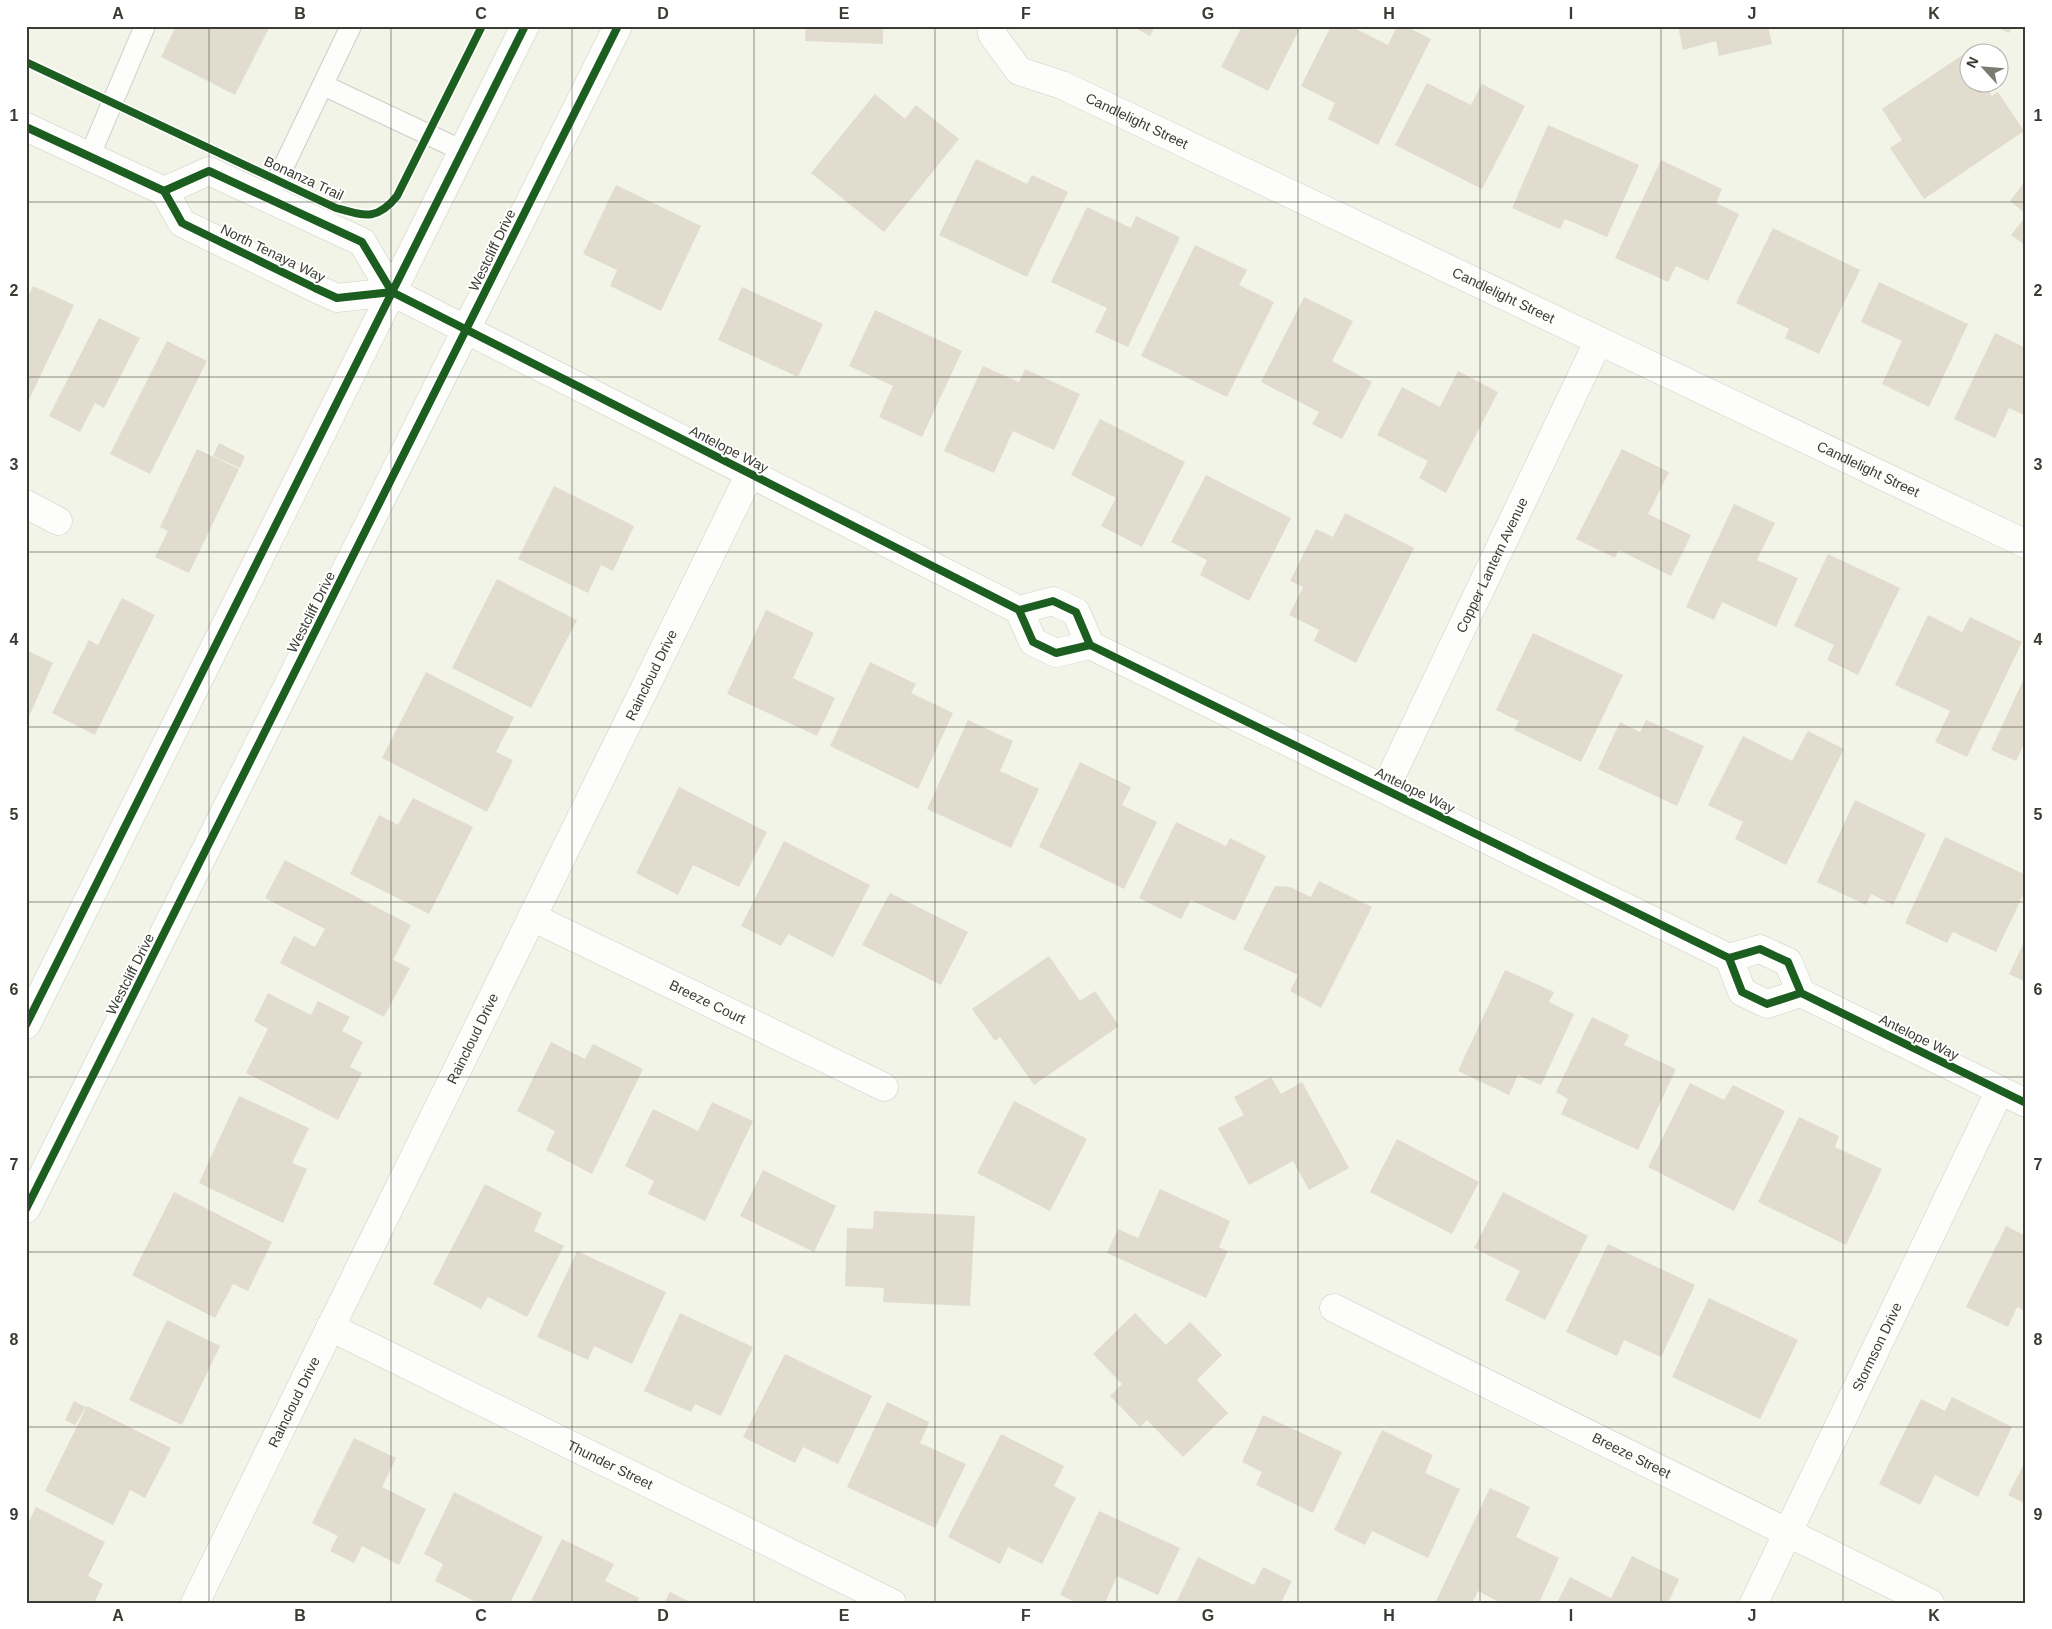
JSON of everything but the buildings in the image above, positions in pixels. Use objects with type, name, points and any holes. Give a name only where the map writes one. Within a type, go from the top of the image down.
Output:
[{"type":"street","name":"Westcliff Drive","points":[[26,1209],[618,26]]},
{"type":"street","points":[[26,1025],[463,151],[522,27]]},
{"type":"street","name":"Candlelight Street","points":[[992,30],[1019,71],[1062,85],[1598,342],[2026,544]]},
{"type":"street","points":[[26,127],[164,191],[209,171],[362,242],[392,292]]},
{"type":"street","name":"North Tenaya Way","points":[[164,191],[182,223],[336,298],[392,292]]},
{"type":"street","name":"Antelope Way","points":[[392,292],[1019,610]]},
{"type":"street","name":"Copper Lantern Avenue","points":[[1385,789],[1598,342]]},
{"type":"street","name":"Raincloud Drive","points":[[196,1603],[330,1326],[750,474]]},
{"type":"street","points":[[26,504],[58,521]]},
{"type":"street","points":[[1053,601],[1076,612],[1090,644],[1056,653],[1033,642],[1019,610],[1053,601]]},
{"type":"street","name":"Antelope Way","points":[[1090,644],[1729,958]]},
{"type":"street","name":"Breeze Court","points":[[532,918],[884,1088]]},
{"type":"street","points":[[1760,949],[1788,962],[1800,993],[1767,1004],[1750,996],[1742,992],[1729,958],[1760,949]]},
{"type":"street","name":"Antelope Way","points":[[1800,993],[2026,1103]]},
{"type":"street","name":"Stormson Drive","points":[[1754,1603],[2000,1090]]},
{"type":"street","name":"Breeze Street","points":[[1334,1308],[1930,1603]]},
{"type":"street","name":"Thunder Street","points":[[330,1326],[892,1603]]},
{"type":"lane","points":[[268,199],[351,26]]},
{"type":"lane","points":[[90,156],[137,29]]},
{"type":"lane","points":[[323,85],[463,151]]},
{"type":"cycle path","name":"Bonanza Trail","points":[[26,62],[336,208],[355,213],[370,214],[383,210],[397,196],[482,26]]},
{"type":"cycle path","points":[[26,1025],[525,26]]},
{"type":"cycle path","points":[[26,1209],[618,26]]},
{"type":"cycle path","points":[[26,127],[164,191],[182,223],[315,288],[337,298],[392,292],[1019,610],[1033,642],[1056,653],[1090,645],[1729,958],[1760,949],[1788,962],[1801,993],[2026,1103]]},
{"type":"cycle path","points":[[164,191],[209,171],[362,242],[392,292]]},
{"type":"cycle path","points":[[1019,610],[1053,601],[1076,612],[1090,645]]},
{"type":"cycle path","points":[[1729,958],[1742,992],[1767,1004],[1801,993]]}]
